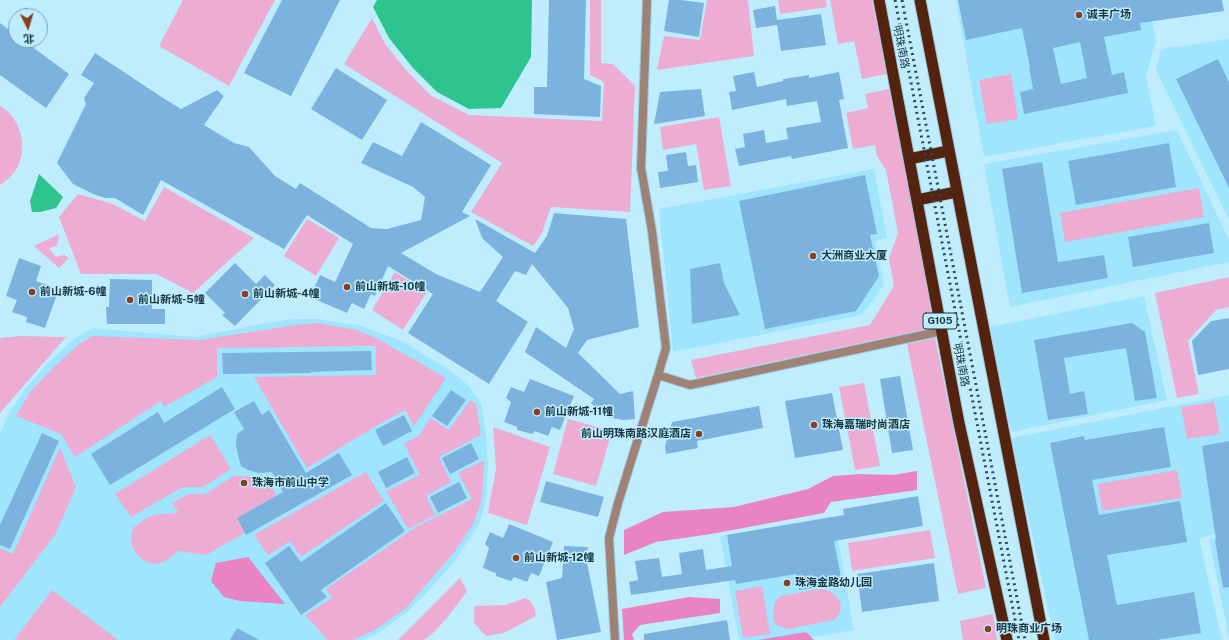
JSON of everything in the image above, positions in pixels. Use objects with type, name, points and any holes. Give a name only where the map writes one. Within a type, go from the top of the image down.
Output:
[{"type":"highway","name":"明珠南路","points":[[878,0],[910,159],[959,423],[1007,640]]},
{"type":"highway","points":[[920,0],[948,151],[1044,640]]},
{"type":"highway","points":[[910,159],[948,151]]},
{"type":"highway","points":[[917,200],[956,192]]},
{"type":"street","points":[[615,640],[609,538],[618,503],[666,348],[652,231],[641,168],[647,0]]},
{"type":"street","points":[[658,375],[690,385],[942,331]]},
{"type":"shaded area","points":[[183,0],[275,0],[229,86],[159,46]]},
{"type":"shaded area","points":[[377,0],[532,0],[531,57],[501,108],[469,109],[437,92],[413,68],[389,38],[373,7]]},
{"type":"shaded area","points":[[590,0],[601,0],[601,63],[613,64],[635,86],[630,212],[551,207],[542,233],[533,246],[471,212],[502,163],[344,64],[372,18],[385,44],[406,70],[430,95],[469,115],[602,121],[604,82],[590,75]]},
{"type":"shaded area","points":[[707,0],[748,0],[754,56],[657,70],[664,36],[700,40]]},
{"type":"shaded area","points":[[778,0],[826,0],[827,7],[780,14]]},
{"type":"shaded area","points":[[830,0],[872,0],[887,74],[862,79],[854,41],[838,44]]},
{"type":"shaded area","name":"诚丰广场","points":[[956,0],[1148,0],[1156,41],[1146,77],[1156,126],[984,157]]},
{"type":"shaded area","points":[[1229,39],[1229,220],[1156,70],[1161,49]]},
{"type":"shaded area","points":[[1011,74],[1018,119],[987,124],[979,80]]},
{"type":"shaded area","points":[[889,89],[936,327],[696,378],[691,360],[870,325],[894,286],[889,258],[898,233],[886,170],[877,156],[875,145],[853,149],[846,113],[868,108],[865,94]]},
{"type":"shaded area","points":[[0,106],[13,117],[17,124],[22,140],[22,148],[19,164],[11,176],[0,185]]},
{"type":"shaded area","points":[[719,117],[731,186],[704,190],[696,144],[663,150],[660,127]]},
{"type":"shaded area","points":[[1177,130],[1229,240],[1229,262],[1010,307],[984,164]]},
{"type":"shaded area","points":[[874,169],[887,238],[875,241],[884,285],[862,315],[673,352],[659,209]]},
{"type":"shaded area","points":[[39,174],[63,197],[56,208],[40,212],[32,212],[30,201]]},
{"type":"shaded area","points":[[164,187],[254,238],[193,293],[156,274],[81,274],[59,217],[78,194],[113,204],[145,221]]},
{"type":"shaded area","points":[[1199,188],[1204,217],[1065,242],[1060,213]]},
{"type":"shaded area","points":[[307,219],[339,238],[316,276],[284,256]]},
{"type":"shaded area","points":[[59,234],[57,246],[49,248],[56,257],[64,255],[69,258],[59,268],[34,246]]},
{"type":"shaded area","points":[[395,272],[427,292],[403,330],[372,310]]},
{"type":"shaded area","points":[[1229,277],[1229,307],[1216,310],[1188,341],[1199,394],[1177,398],[1155,293]]},
{"type":"shaded area","points":[[1144,296],[1167,400],[1011,432],[990,327]]},
{"type":"shaded area","name":"珠海市前山中学","points":[[294,319],[317,319],[358,325],[402,341],[451,371],[468,385],[481,403],[486,432],[488,467],[486,500],[479,524],[457,558],[432,587],[406,613],[375,635],[362,640],[0,640],[0,434],[9,413],[25,389],[47,364],[75,338],[92,328],[196,337],[271,322]]},
{"type":"shaded area","points":[[317,323],[357,330],[376,338],[446,378],[414,426],[405,410],[307,468],[254,377],[376,375],[376,346],[217,348],[217,377],[164,407],[161,401],[75,457],[61,434],[16,416],[30,392],[79,344],[92,336],[200,340]]},
{"type":"shaded area","points":[[20,336],[66,337],[0,413],[0,338]]},
{"type":"shaded area","points":[[935,338],[986,588],[958,594],[907,344]]},
{"type":"shaded area","points":[[864,383],[880,466],[855,470],[839,387]]},
{"type":"shaded area","points":[[1229,395],[1229,532],[1199,538],[1222,640],[1055,640],[1011,438]]},
{"type":"shaded area","points":[[470,400],[476,404],[481,435],[439,457],[451,482],[426,496],[435,515],[408,529],[386,491],[420,475],[404,443],[419,436],[430,418],[449,430]]},
{"type":"shaded area","points":[[1214,402],[1220,434],[1187,439],[1181,407]]},
{"type":"shaded area","points":[[568,419],[612,431],[596,486],[553,474]]},
{"type":"shaded area","points":[[493,427],[550,447],[527,525],[488,513],[496,468]]},
{"type":"shaded area","points":[[210,435],[231,469],[203,487],[183,487],[131,517],[115,494]]},
{"type":"shaded area","points":[[60,448],[76,487],[55,535],[0,607],[0,548],[13,554]]},
{"type":"shaded area","points":[[484,460],[482,499],[474,523],[453,554],[405,609],[373,631],[353,640],[328,640],[305,615],[332,598],[326,589],[416,527],[472,499],[458,473]]},
{"type":"shaded area","points":[[1177,470],[1182,498],[1102,511],[1098,484]]},
{"type":"shaded area","points":[[917,471],[917,490],[831,502],[824,513],[711,534],[656,542],[624,555],[624,530],[663,512],[734,507],[808,489],[833,476],[860,474],[893,475]]},
{"type":"shaded area","points":[[366,472],[384,501],[301,557],[290,541],[268,555],[254,535]]},
{"type":"shaded area","points":[[234,476],[251,477],[264,480],[270,485],[276,496],[237,518],[245,533],[206,555],[178,551],[165,561],[153,563],[147,562],[137,554],[131,542],[133,529],[136,526],[152,516],[178,512],[172,503],[188,494],[205,494]]},
{"type":"shaded area","name":"珠海金路幼儿园","points":[[834,516],[854,630],[795,640],[739,640],[720,536]]},
{"type":"shaded area","points":[[930,530],[935,558],[852,571],[848,543]]},
{"type":"shaded area","points":[[1229,535],[1229,639],[1209,539]]},
{"type":"shaded area","points":[[248,557],[285,604],[240,601],[224,597],[211,581],[216,563]]},
{"type":"shaded area","points":[[460,578],[467,591],[434,632],[423,640],[398,640]]},
{"type":"shaded area","points":[[762,586],[770,634],[743,638],[735,591]]},
{"type":"shaded area","points":[[820,589],[831,592],[839,600],[841,610],[834,620],[788,629],[780,627],[774,622],[773,608],[778,598],[781,596]]},
{"type":"shaded area","points":[[52,590],[118,640],[14,640]]},
{"type":"shaded area","points":[[689,597],[720,599],[720,613],[640,625],[632,634],[634,640],[624,640],[622,609]]},
{"type":"shaded area","points":[[525,598],[533,605],[536,616],[504,633],[486,636],[474,623],[474,606],[506,605]]},
{"type":"shaded area","points":[[993,614],[997,640],[963,640],[960,621]]},
{"type":"shaded area","points":[[806,632],[814,640],[758,640]]},
{"type":"building","points":[[282,0],[340,0],[291,96],[244,73]]},
{"type":"building","points":[[549,0],[586,0],[584,79],[601,86],[600,117],[534,114],[534,87],[547,87]]},
{"type":"building","points":[[669,0],[704,3],[699,37],[664,31]]},
{"type":"building","points":[[958,0],[1222,0],[1224,11],[1140,23],[1141,30],[1104,37],[1112,75],[1124,72],[1128,93],[1024,114],[1020,92],[1033,89],[1022,28],[966,40]],"holes":[[[1080,42],[1087,78],[1061,84],[1053,48]]]},
{"type":"building","points":[[775,6],[777,20],[821,14],[826,45],[781,51],[777,25],[756,28],[753,10]]},
{"type":"building","points":[[0,23],[8,29],[8,48],[34,48],[69,74],[46,108],[0,75]]},
{"type":"building","points":[[95,53],[181,109],[217,90],[224,96],[204,125],[234,143],[249,147],[275,176],[296,189],[300,183],[371,228],[387,229],[421,220],[425,197],[413,187],[361,163],[373,142],[402,156],[421,122],[491,165],[462,212],[470,216],[401,253],[436,274],[480,292],[503,257],[482,238],[475,219],[535,253],[547,236],[554,213],[626,219],[639,327],[587,340],[578,353],[620,394],[633,391],[635,419],[623,420],[603,416],[591,403],[594,399],[525,352],[536,327],[566,348],[574,329],[568,308],[532,264],[526,275],[515,271],[496,301],[528,322],[489,384],[408,333],[433,294],[388,266],[375,296],[371,294],[364,309],[352,303],[347,313],[310,297],[320,275],[335,282],[353,244],[307,215],[284,249],[161,180],[143,215],[115,198],[105,198],[93,194],[73,184],[57,163],[86,104],[84,98],[94,83],[81,75]]},
{"type":"building","points":[[1218,59],[1229,82],[1229,188],[1176,79]]},
{"type":"building","points":[[336,68],[387,100],[362,140],[311,109]]},
{"type":"building","points":[[754,72],[757,87],[783,81],[783,79],[809,75],[809,78],[839,72],[844,99],[839,100],[848,148],[792,159],[791,156],[739,166],[735,149],[745,147],[743,134],[764,130],[766,143],[788,139],[786,128],[821,122],[817,101],[787,106],[786,99],[732,110],[729,92],[736,91],[733,76]]},
{"type":"building","points":[[701,89],[705,116],[654,124],[660,92]]},
{"type":"building","points":[[1169,143],[1176,187],[1076,205],[1068,161]]},
{"type":"building","points":[[686,152],[688,166],[696,165],[698,182],[660,188],[658,172],[668,171],[666,155]]},
{"type":"building","points":[[1042,162],[1058,262],[1104,255],[1108,278],[1022,293],[1002,169]]},
{"type":"building","name":"大洲商业大厦","points":[[865,175],[877,234],[870,235],[879,276],[856,311],[765,329],[739,201]]},
{"type":"building","points":[[1209,223],[1214,253],[1133,267],[1128,237]]},
{"type":"building","name":"前山新城-6幢","points":[[19,258],[41,266],[36,281],[59,289],[45,328],[26,322],[27,317],[12,312],[17,300],[6,296]]},
{"type":"building","name":"前山新城-4幢","points":[[235,263],[256,284],[265,275],[275,285],[235,326],[222,315],[225,313],[205,293]]},
{"type":"building","points":[[720,263],[724,283],[740,315],[692,324],[690,269]]},
{"type":"building","name":"前山新城-5幢","points":[[110,279],[152,280],[152,309],[165,309],[165,324],[107,324],[106,307],[109,307]]},
{"type":"building","points":[[1229,318],[1229,369],[1198,375],[1192,341],[1211,321]]},
{"type":"building","points":[[1132,323],[1145,332],[1157,398],[1135,401],[1126,348],[1064,358],[1070,394],[1084,391],[1088,414],[1048,420],[1034,340]]},
{"type":"building","points":[[371,351],[372,370],[311,373],[223,374],[222,353]]},
{"type":"building","points":[[900,376],[913,450],[892,453],[880,379]]},
{"type":"building","name":"前山新城-11幢","points":[[530,379],[574,396],[560,430],[552,427],[548,436],[535,431],[532,434],[517,430],[517,427],[504,422],[511,402],[506,398],[511,387],[524,392]]},
{"type":"building","points":[[222,387],[235,409],[110,485],[91,454],[158,412],[164,423]]},
{"type":"building","points":[[451,390],[466,400],[447,426],[432,416]]},
{"type":"building","name":"珠海嘉瑞时尚酒店","points":[[832,393],[843,450],[795,458],[785,401]]},
{"type":"building","points":[[254,401],[262,415],[269,410],[306,473],[339,453],[352,475],[246,535],[237,518],[283,492],[272,472],[258,473],[241,466],[236,445],[237,434],[244,429],[234,412]]},
{"type":"building","name":"前山明珠南路汉庭酒店","points":[[759,406],[763,428],[697,441],[698,448],[666,454],[665,446],[672,422]]},
{"type":"building","points":[[404,415],[412,431],[383,446],[375,430]]},
{"type":"building","points":[[1164,427],[1171,467],[1092,480],[1099,515],[1180,501],[1187,542],[1107,555],[1117,605],[1194,592],[1201,633],[1157,640],[1089,640],[1050,443],[1084,436],[1085,440]]},
{"type":"building","points":[[42,433],[59,441],[10,549],[0,545],[0,525]]},
{"type":"building","points":[[1229,441],[1229,587],[1223,588],[1202,446]]},
{"type":"building","points":[[471,443],[479,459],[450,474],[442,458]]},
{"type":"building","points":[[407,457],[415,473],[386,488],[378,472]]},
{"type":"building","points":[[546,481],[604,497],[598,517],[540,502]]},
{"type":"building","points":[[459,482],[467,498],[438,513],[430,497]]},
{"type":"building","points":[[918,496],[923,526],[834,541],[842,583],[799,590],[796,574],[736,584],[735,580],[631,595],[629,582],[638,580],[635,561],[659,558],[662,577],[682,574],[679,553],[703,549],[706,570],[732,566],[727,535],[844,515],[843,509]]},
{"type":"building","points":[[386,503],[405,531],[321,590],[327,597],[301,615],[265,563],[289,546],[301,562]]},
{"type":"building","name":"前山新城-12幢","points":[[509,524],[553,542],[539,576],[531,573],[527,582],[514,577],[511,581],[496,576],[496,573],[483,568],[489,548],[485,544],[490,532],[503,538]]},
{"type":"building","points":[[564,546],[588,547],[586,558],[601,632],[557,640],[546,582],[562,578]]},
{"type":"building","points":[[934,563],[939,601],[862,612],[857,574]]},
{"type":"building","points":[[727,620],[730,640],[644,640],[644,634]]},
{"type":"building","points":[[237,628],[259,640],[230,640]]},
{"type":"railway","points":[[895,0],[1019,640]]},
{"type":"railway","points":[[902,0],[1025,640]]},
{"type":"place","name":"诚丰广场","points":[[1079,15]]},
{"type":"place","name":"大洲商业大厦","points":[[813,256]]},
{"type":"place","name":"前山新城-10幢","points":[[347,287]]},
{"type":"place","name":"前山新城-6幢","points":[[32,292]]},
{"type":"place","name":"前山新城-4幢","points":[[245,294]]},
{"type":"place","name":"前山新城-5幢","points":[[130,300]]},
{"type":"place","name":"前山新城-11幢","points":[[537,412]]},
{"type":"place","name":"珠海嘉瑞时尚酒店","points":[[814,425]]},
{"type":"place","name":"前山明珠南路汉庭酒店","points":[[699,434]]},
{"type":"place","name":"珠海市前山中学","points":[[244,483]]},
{"type":"place","name":"前山新城-12幢","points":[[516,558]]},
{"type":"place","name":"珠海金路幼儿园","points":[[787,583]]},
{"type":"place","name":"明珠商业广场","points":[[988,629]]}]
